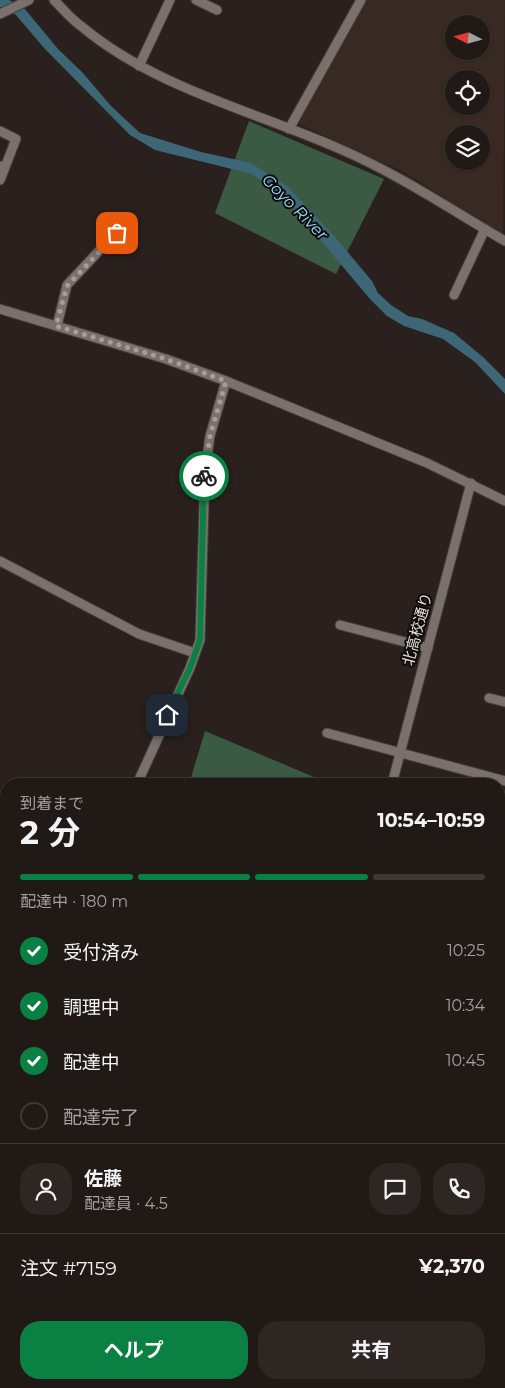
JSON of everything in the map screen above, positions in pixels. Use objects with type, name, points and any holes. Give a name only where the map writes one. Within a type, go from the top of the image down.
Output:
[{"type":"street","points":[[54,0],[81,27],[139,66],[214,99],[341,149],[403,181],[505,241]]},
{"type":"street","points":[[139,66],[170,0]]},
{"type":"street","points":[[196,0],[217,10]]},
{"type":"street","points":[[289,129],[361,0]]},
{"type":"street","points":[[1,14],[25,2]]},
{"type":"street","points":[[0,131],[16,139],[2,168],[0,180]]},
{"type":"street","points":[[56,326],[67,286],[129,219]]},
{"type":"street","points":[[454,295],[485,229]]},
{"type":"street","points":[[0,309],[166,359],[226,381],[471,483],[505,501]]},
{"type":"street","points":[[140,778],[196,653],[200,640],[205,471],[210,436],[226,381]]},
{"type":"street","name":"北高校通り","points":[[394,778],[471,483]]},
{"type":"street","points":[[0,561],[139,634],[196,653]]},
{"type":"street","points":[[340,625],[428,648]]},
{"type":"street","points":[[489,698],[505,702]]},
{"type":"street","points":[[327,733],[494,778]]},
{"type":"shaded area","points":[[360,0],[505,0],[503,235],[402,171],[292,121]]},
{"type":"green space","points":[[249,121],[384,179],[336,274],[215,213]]},
{"type":"green space","points":[[205,731],[316,778],[191,778]]},
{"type":"water","name":"Goyo River","points":[[0,0],[9,0],[24,8],[58,49],[83,73],[111,106],[140,133],[201,152],[251,163],[287,186],[335,237],[372,281],[378,293],[391,305],[408,316],[422,319],[454,333],[483,357],[505,379],[505,394],[475,362],[443,339],[404,326],[387,316],[370,299],[284,197],[252,174],[155,150],[130,135],[44,48],[16,15],[0,7]]},
{"type":"way so far","points":[[117,233],[67,286],[56,326],[166,359],[226,381],[210,436],[204,476]]},
{"type":"route","points":[[167,715],[190,668],[200,640],[204,476]]}]
